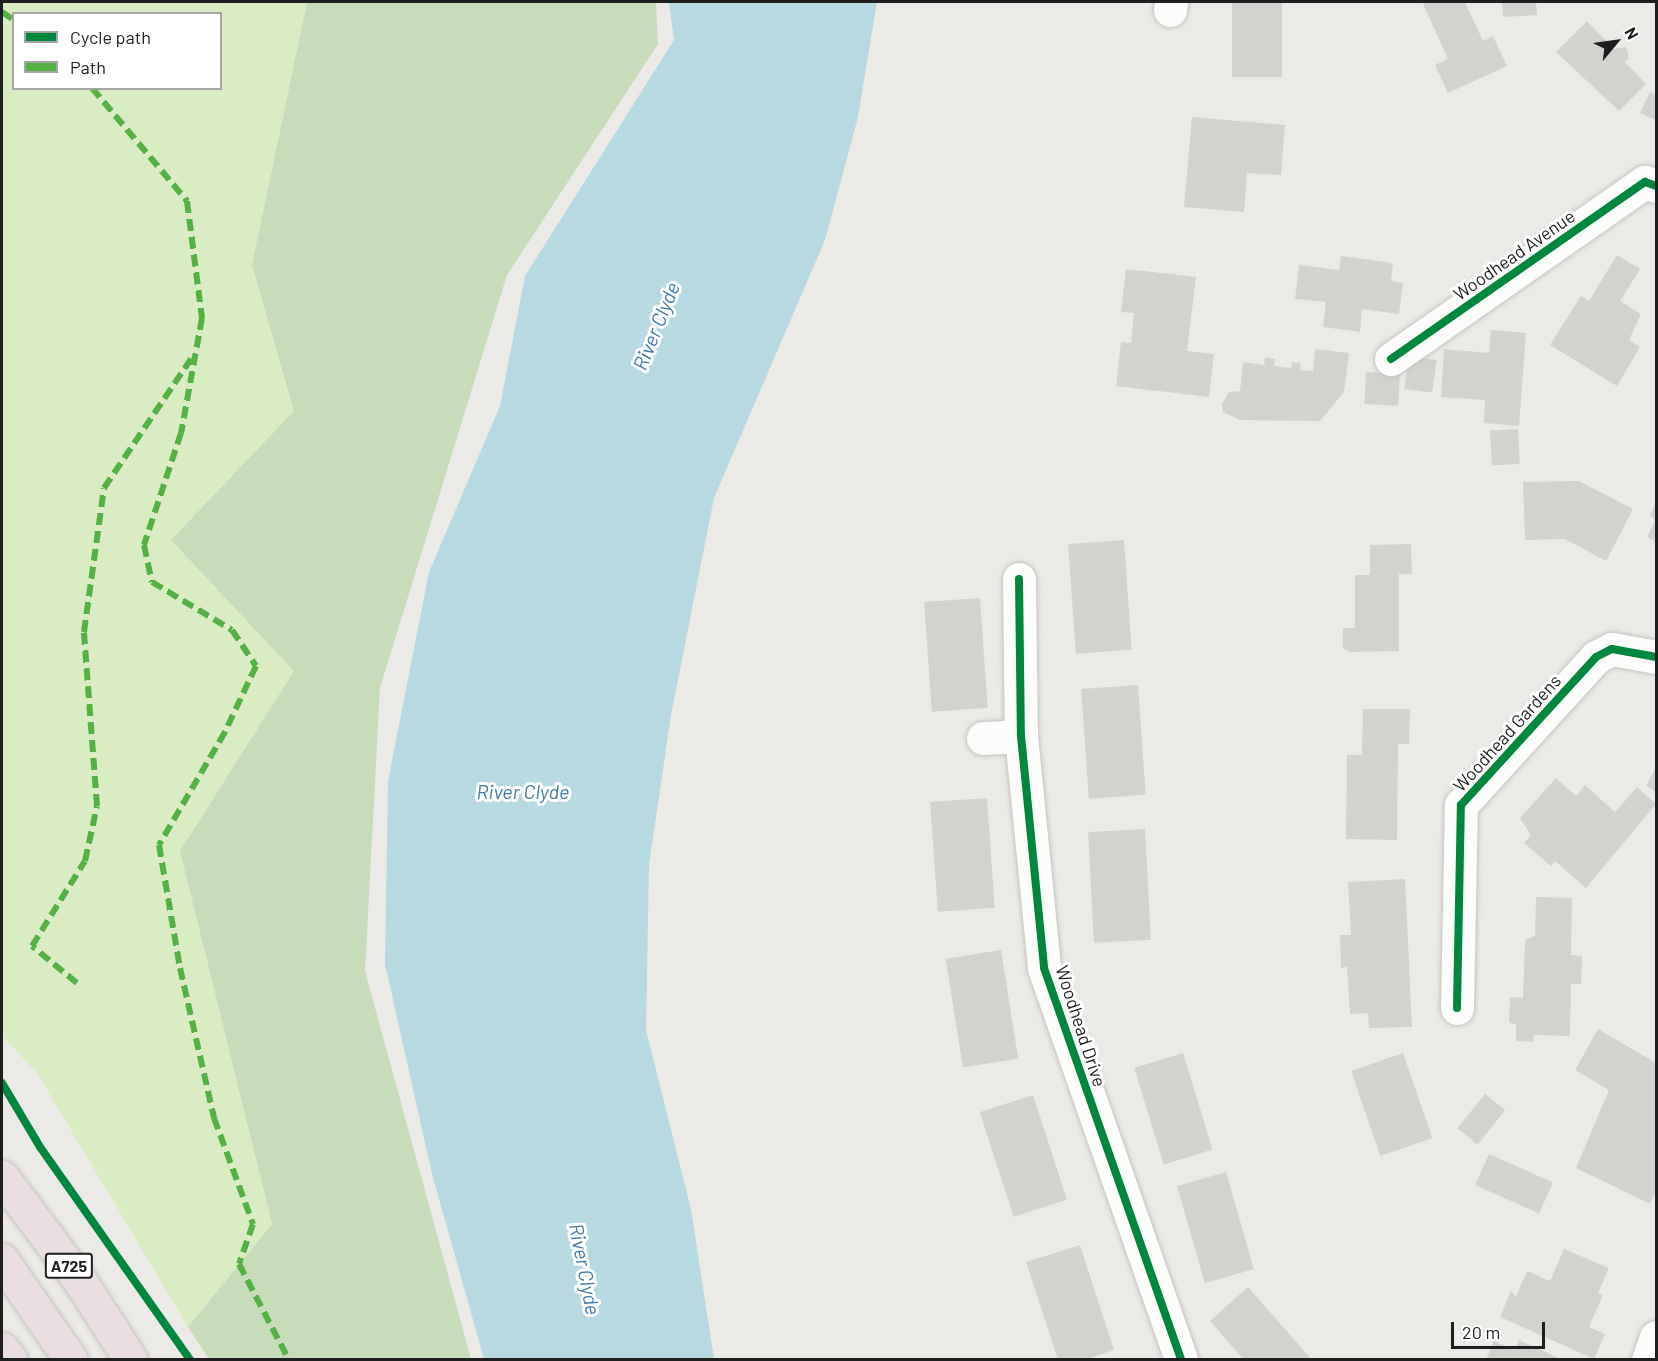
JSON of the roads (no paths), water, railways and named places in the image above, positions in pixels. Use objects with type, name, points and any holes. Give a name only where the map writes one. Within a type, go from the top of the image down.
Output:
[{"type":"highway","name":"A725","points":[[2,1177],[80,1281],[131,1359]]},
{"type":"highway","name":"A725","points":[[2,1260],[71,1359]]},
{"type":"highway","points":[[2,1349],[11,1359]]},
{"type":"street","name":"Woodhead Avenue","points":[[1391,359],[1645,182],[1656,186]]},
{"type":"street","name":"Woodhead Drive","points":[[1019,579],[1021,736],[1044,968],[1180,1359]]},
{"type":"street","name":"Woodhead Gardens","points":[[1457,1008],[1461,806],[1596,657],[1612,649],[1656,657]]},
{"type":"street","points":[[983,738],[1021,736]]},
{"type":"street","points":[[1648,1359],[1656,1337]]},
{"type":"water","name":"River Clyde","points":[[669,2],[877,2],[858,117],[825,240],[714,498],[671,715],[649,865],[646,1030],[691,1209],[714,1359],[484,1359],[432,1174],[385,964],[388,781],[429,572],[500,406],[525,276],[674,40]]}]
